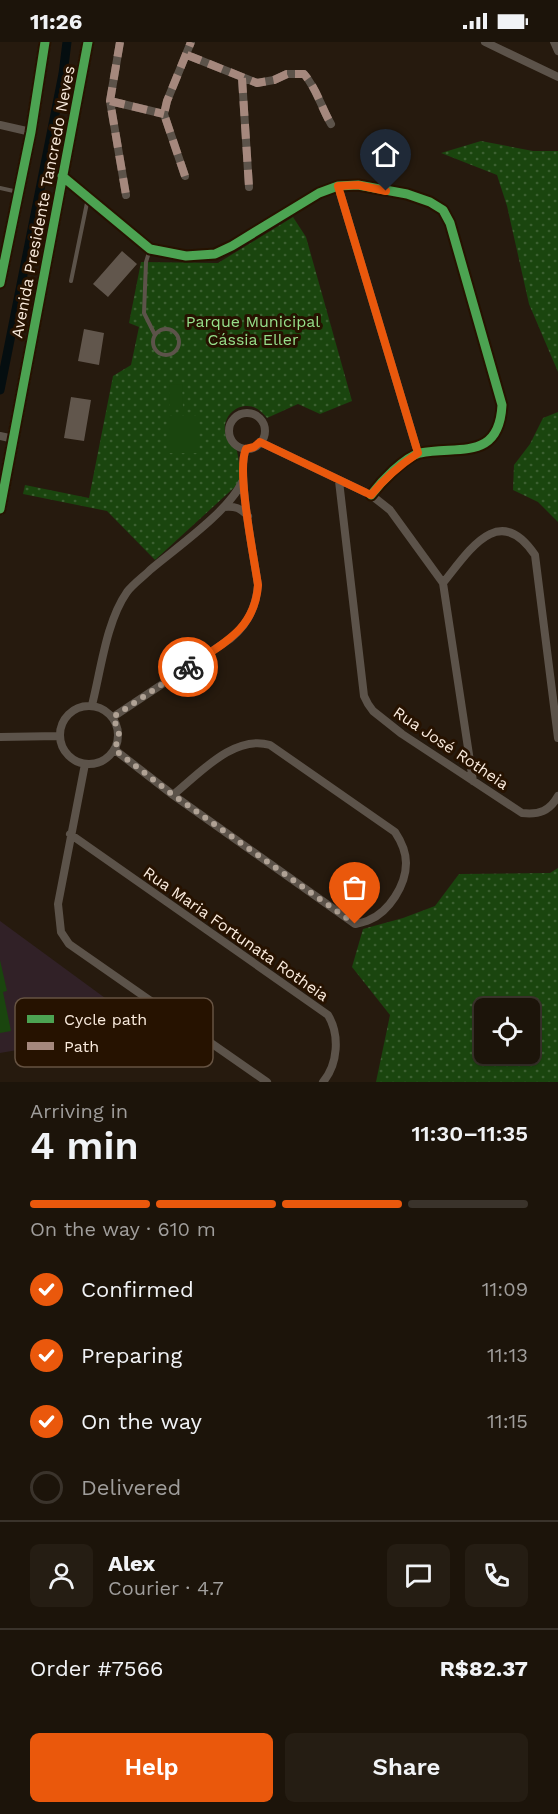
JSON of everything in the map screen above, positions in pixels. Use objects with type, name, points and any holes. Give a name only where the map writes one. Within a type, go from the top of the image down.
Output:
[{"type":"main road","name":"Avenida Presidente Tancredo Neves","points":[[0,282],[31,132],[45,42]]},
{"type":"main road","name":"Avenida Presidente Tancredo Neves","points":[[0,509],[88,42]]},
{"type":"street","points":[[120,42],[110,101],[126,195]]},
{"type":"street","points":[[187,56],[190,42]]},
{"type":"street","points":[[185,177],[164,114],[167,101],[187,56],[197,42]]},
{"type":"street","points":[[485,42],[558,77]]},
{"type":"street","points":[[554,42],[558,51]]},
{"type":"street","points":[[187,56],[257,83],[274,80],[287,74],[304,74],[313,85],[320,106],[331,124]]},
{"type":"street","points":[[242,78],[249,187]]},
{"type":"street","points":[[110,101],[164,114]]},
{"type":"street","points":[[0,125],[31,132]]},
{"type":"street","points":[[62,176],[150,249],[186,256],[215,254],[319,193],[338,186],[358,185],[406,194],[430,202],[443,210],[450,223],[502,405],[501,416],[494,435],[486,443],[475,448],[418,453],[405,461],[371,495]]},
{"type":"street","points":[[338,186],[418,453]]},
{"type":"street","points":[[250,414],[257,417],[264,429],[264,436],[254,447],[246,449],[233,442],[229,429],[236,417],[250,414]]},
{"type":"street","points":[[0,436],[14,439]]},
{"type":"street","points":[[260,442],[371,495],[390,510],[443,583],[473,781]]},
{"type":"street","points":[[113,717],[230,639],[244,626],[254,607],[258,585],[243,480],[242,461],[246,449]]},
{"type":"street","points":[[92,705],[111,626],[117,608],[128,590],[224,507],[239,489],[243,480]]},
{"type":"street","name":"Rua José Rotheia","points":[[339,481],[364,696],[368,704],[402,734],[522,813],[544,812],[554,805],[558,796]]},
{"type":"street","points":[[224,507],[240,508],[248,516]]},
{"type":"street","points":[[443,583],[472,547],[486,535],[505,531],[514,533],[525,540],[535,555],[558,738]]},
{"type":"street","points":[[92,705],[107,711],[113,717],[119,733],[115,750],[107,758],[96,763],[85,764],[70,758],[64,752],[59,736],[60,726],[72,710],[92,705]]},
{"type":"street","points":[[0,737],[59,736]]},
{"type":"street","points":[[115,750],[173,795],[355,924],[369,920],[390,905],[405,872],[406,861],[401,841],[395,832],[270,746],[260,742],[237,747],[173,795]]},
{"type":"street","points":[[85,764],[58,904],[61,932],[69,944],[146,998]]},
{"type":"street","name":"Rua Maria Fortunata Rotheia","points":[[70,834],[328,1015],[334,1025],[336,1050],[326,1078],[322,1082]]},
{"type":"street","points":[[213,1044],[267,1082]]},
{"type":"lane","points":[[0,188],[18,193]]},
{"type":"lane","points":[[71,281],[88,197]]},
{"type":"lane","points":[[150,249],[146,262],[144,313],[155,335],[154,347],[160,353],[168,355],[176,350],[178,342],[172,331],[165,329],[155,335]]},
{"type":"shaded area","points":[[0,921],[105,998],[15,998],[15,1050],[0,1053]]},
{"type":"green space","points":[[481,141],[533,151],[558,151],[558,372],[529,304],[507,206],[497,175],[441,153]]},
{"type":"green space","name":"Parque Municipal Cássia Eller","points":[[293,217],[306,237],[352,401],[320,414],[298,404],[267,418],[258,409],[250,406],[232,412],[226,420],[225,430],[226,436],[237,451],[240,472],[238,484],[155,560],[107,511],[23,494],[25,485],[89,498],[113,376],[131,365],[139,327],[129,323],[141,262],[218,263]]},
{"type":"green space","points":[[182,384],[183,407],[170,407],[169,385]]},
{"type":"green space","points":[[558,412],[558,522],[538,502],[513,490],[514,465],[530,444],[543,418]]},
{"type":"green space","points":[[169,416],[197,416],[197,453],[169,453]]},
{"type":"green space","points":[[558,868],[558,1082],[376,1082],[390,1015],[352,967],[363,929],[435,906],[459,874],[550,873]]},
{"type":"green space","points":[[0,960],[7,991],[3,992],[11,1031],[0,1033]]},
{"type":"building","points":[[122,251],[137,264],[108,297],[93,284]]},
{"type":"building","points":[[84,329],[104,333],[99,365],[78,361]]},
{"type":"building","points":[[71,397],[91,400],[84,441],[64,438]]},
{"type":"waterway","points":[[0,390],[63,74],[67,42]]},
{"type":"marked path","points":[[120,42],[110,101],[126,195]]},
{"type":"marked path","points":[[185,176],[164,114],[191,42]]},
{"type":"marked path","points":[[187,55],[257,83],[274,80],[287,74],[304,74],[331,124]]},
{"type":"marked path","points":[[242,78],[249,187]]},
{"type":"marked path","points":[[110,101],[164,114]]},
{"type":"cycle path","points":[[0,283],[31,132],[45,42]]},
{"type":"cycle path","points":[[0,509],[88,42]]},
{"type":"cycle path","points":[[62,176],[150,249],[186,256],[215,254],[319,193],[338,186],[358,185],[407,194],[430,202],[443,210],[450,223],[502,405],[499,423],[493,435],[485,443],[474,447],[414,455],[393,471],[371,495]]},
{"type":"way so far","points":[[188,667],[113,717],[119,733],[115,750],[173,795],[355,924]]},
{"type":"route","points":[[188,667],[238,633],[249,617],[257,597],[258,585],[243,480],[242,461],[246,449],[260,442],[371,495],[405,461],[418,453],[338,186],[358,185],[386,191]]}]
